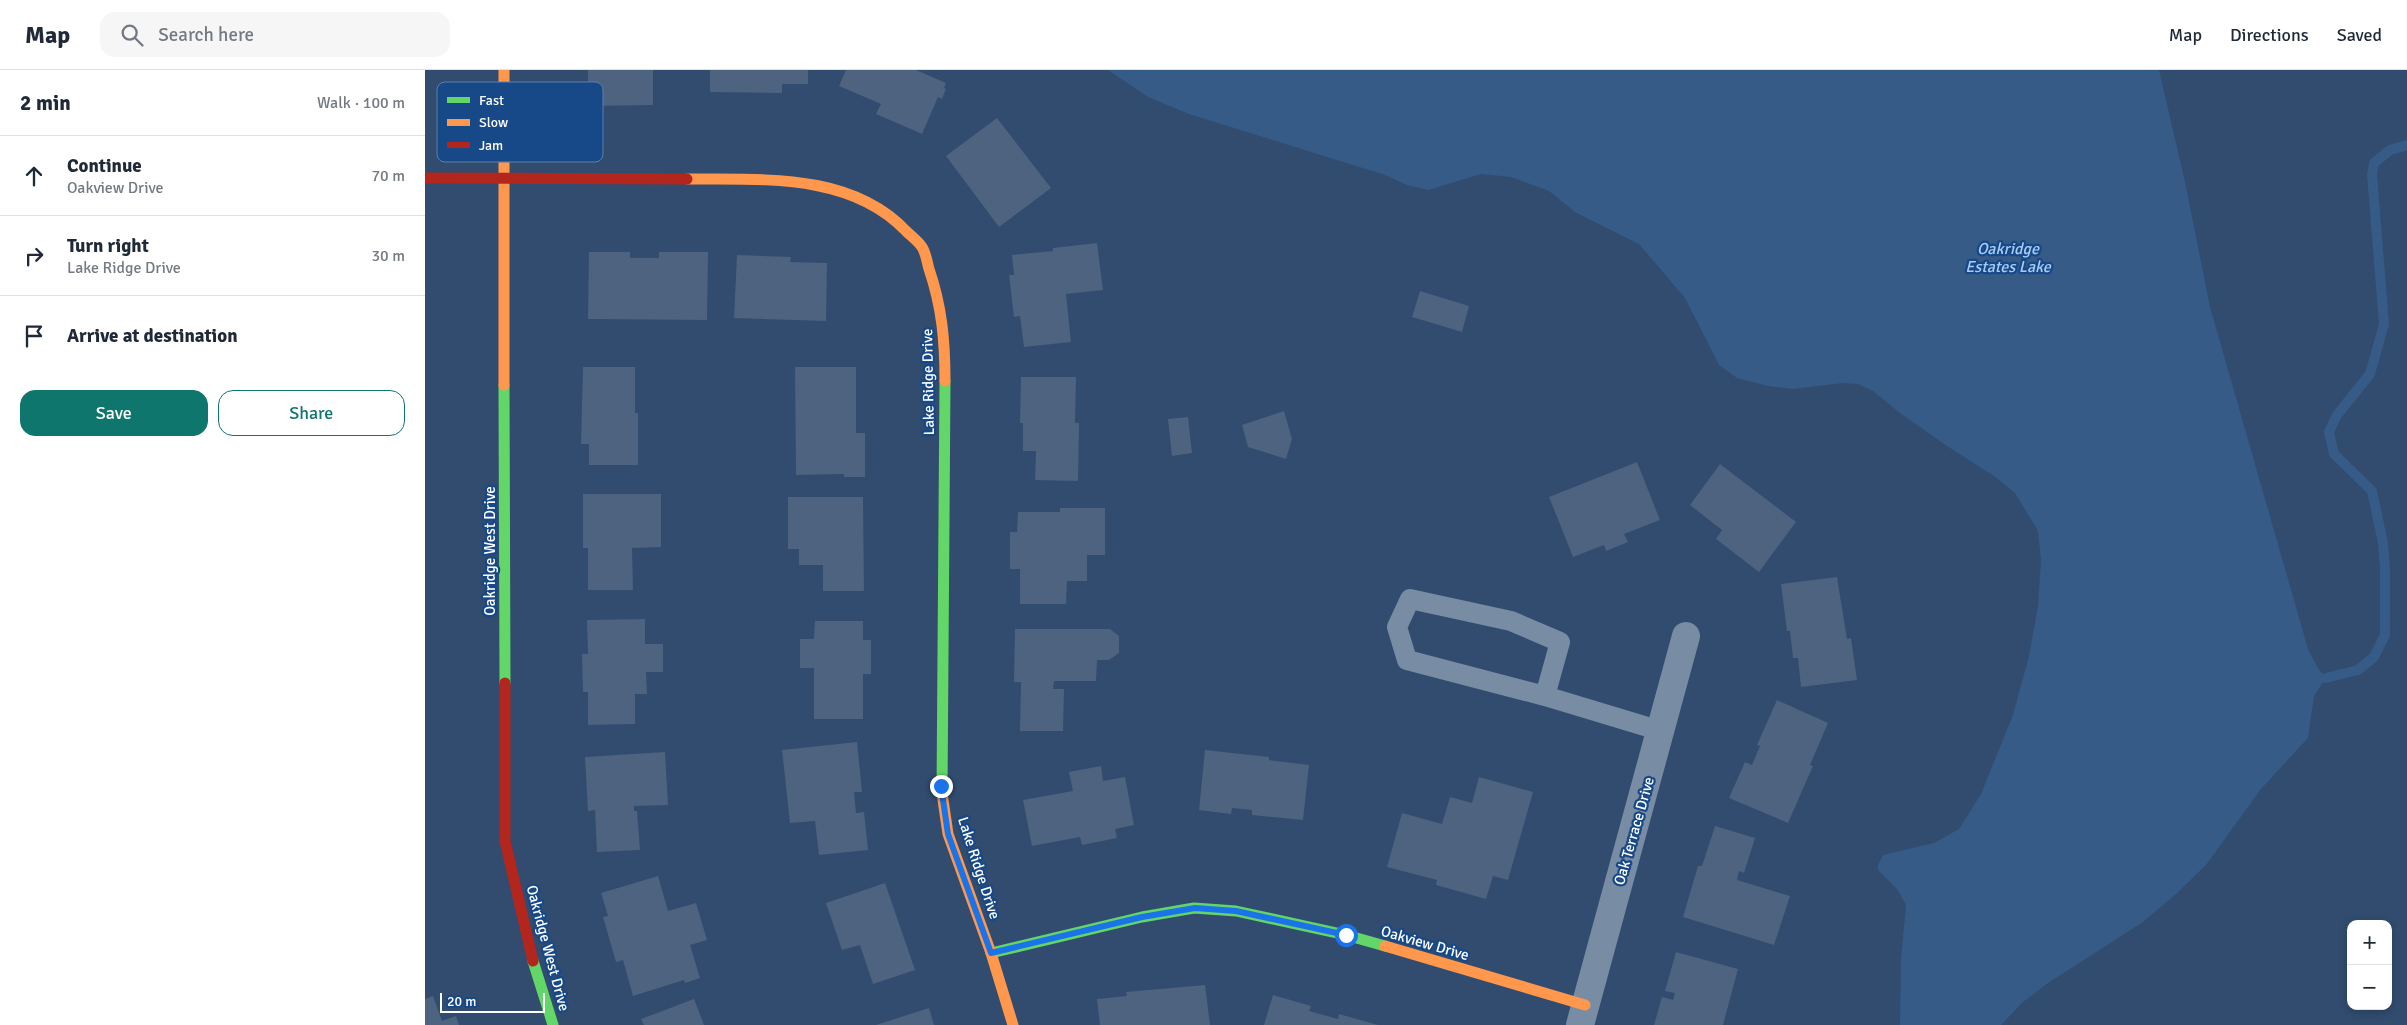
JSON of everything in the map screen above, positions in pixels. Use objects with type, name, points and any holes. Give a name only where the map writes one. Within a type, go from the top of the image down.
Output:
[{"type":"street","name":"Oakridge West Drive","points":[[505,162],[505,841],[537,975],[553,1025]]},
{"type":"street","name":"Lake Ridge Drive","points":[[425,178],[505,180],[782,180],[823,187],[860,198],[893,217],[922,247],[937,292],[945,339],[941,786],[948,834],[991,953],[1013,1025]]},
{"type":"street","name":"Oak Terrace Drive","points":[[1583,1015],[1686,636]]},
{"type":"street","name":"Oakview Drive","points":[[991,953],[1142,917],[1195,908],[1236,911],[1346,935],[1583,1015]]},
{"type":"lane","points":[[1545,696],[1560,642],[1511,621],[1410,599],[1397,627],[1407,660],[1545,696],[1661,731]]},
{"type":"water","name":"Oakridge Estates Lake","points":[[1108,70],[2159,70],[2185,182],[2210,307],[2308,649],[2318,668],[2326,678],[2314,696],[2308,738],[2261,789],[2206,865],[2176,894],[2143,922],[2048,983],[2023,1002],[2001,1025],[1900,1025],[1901,959],[1906,905],[1897,889],[1878,870],[1878,865],[1883,855],[1934,843],[1959,829],[1981,794],[2013,715],[2029,656],[2038,606],[2041,560],[2038,531],[2015,493],[1994,476],[1900,413],[1873,391],[1858,384],[1843,383],[1793,389],[1768,386],[1737,378],[1719,365],[1685,298],[1639,244],[1575,212],[1549,191],[1511,177],[1481,174],[1428,190],[1407,185],[1385,175],[1189,114],[1148,97]]},
{"type":"building","points":[[588,70],[653,70],[653,105],[603,106],[603,82],[588,82]]},
{"type":"building","points":[[710,70],[808,70],[808,84],[782,84],[782,93],[710,92]]},
{"type":"building","points":[[846,70],[916,70],[946,83],[944,88],[946,89],[942,99],[938,97],[922,134],[876,114],[881,104],[839,86]]},
{"type":"building","points":[[997,118],[1051,188],[999,227],[946,156]]},
{"type":"building","points":[[1097,243],[1103,290],[1066,294],[1071,342],[1024,347],[1020,316],[1014,317],[1009,275],[1014,275],[1012,255],[1053,251],[1053,248]]},
{"type":"building","points":[[589,252],[630,252],[630,258],[659,258],[659,252],[708,252],[707,320],[588,319]]},
{"type":"building","points":[[737,255],[791,257],[790,262],[827,263],[826,321],[734,318]]},
{"type":"building","points":[[1420,291],[1469,306],[1462,332],[1412,317]]},
{"type":"building","points":[[583,367],[635,367],[635,413],[638,413],[638,465],[589,465],[589,444],[581,444]]},
{"type":"building","points":[[795,367],[856,367],[856,433],[865,433],[865,477],[844,477],[844,474],[796,475]]},
{"type":"building","points":[[1021,377],[1076,377],[1075,423],[1079,423],[1078,481],[1035,480],[1036,451],[1023,451],[1023,423],[1020,423]]},
{"type":"building","points":[[1284,411],[1292,439],[1286,459],[1248,447],[1242,425]]},
{"type":"building","points":[[1188,417],[1192,453],[1172,456],[1168,419]]},
{"type":"building","points":[[1637,462],[1660,520],[1624,534],[1628,542],[1606,551],[1604,545],[1573,557],[1549,497]]},
{"type":"building","points":[[1720,464],[1796,522],[1759,572],[1716,539],[1722,530],[1690,505]]},
{"type":"building","points":[[583,494],[661,494],[661,547],[632,548],[633,590],[588,590],[588,548],[583,548]]},
{"type":"building","points":[[788,497],[863,497],[864,591],[823,591],[823,565],[799,565],[799,549],[788,549]]},
{"type":"building","points":[[1060,508],[1105,508],[1105,555],[1087,555],[1087,581],[1067,581],[1066,604],[1020,604],[1020,569],[1010,569],[1010,532],[1017,532],[1018,512],[1060,512]]},
{"type":"building","points":[[1837,577],[1847,639],[1851,638],[1857,680],[1801,687],[1798,658],[1793,658],[1790,631],[1787,631],[1781,584]]},
{"type":"building","points":[[645,619],[645,644],[663,644],[663,672],[646,672],[647,694],[635,694],[635,724],[588,725],[588,692],[583,692],[582,654],[588,654],[587,620]]},
{"type":"building","points":[[815,621],[863,621],[863,640],[871,640],[871,674],[863,674],[863,719],[814,719],[814,668],[800,668],[800,639],[814,639]]},
{"type":"building","points":[[1015,629],[1110,629],[1119,636],[1119,653],[1109,660],[1097,660],[1096,681],[1054,681],[1053,689],[1064,689],[1063,731],[1020,731],[1021,682],[1014,682]]},
{"type":"building","points":[[1777,700],[1828,723],[1810,765],[1813,766],[1788,823],[1729,798],[1745,762],[1752,765],[1760,746],[1757,745]]},
{"type":"building","points":[[857,742],[862,792],[854,792],[856,813],[864,812],[868,850],[819,855],[815,821],[790,823],[782,750]]},
{"type":"building","points":[[1205,750],[1269,757],[1269,760],[1309,765],[1303,820],[1252,815],[1252,810],[1232,808],[1231,814],[1199,810]]},
{"type":"building","points":[[665,752],[668,805],[634,806],[634,811],[637,811],[640,850],[597,852],[595,810],[588,811],[585,757]]},
{"type":"building","points":[[1101,766],[1103,781],[1125,777],[1134,825],[1115,829],[1117,838],[1082,845],[1080,837],[1032,846],[1023,800],[1073,791],[1069,772]]},
{"type":"building","points":[[1479,777],[1533,792],[1508,880],[1493,876],[1486,899],[1436,885],[1437,880],[1387,867],[1402,813],[1442,824],[1450,797],[1472,803]]},
{"type":"building","points":[[1715,826],[1755,838],[1744,873],[1739,871],[1737,880],[1790,896],[1774,945],[1683,917],[1698,866],[1702,866]]},
{"type":"building","points":[[658,876],[668,911],[696,903],[707,940],[690,945],[700,978],[685,983],[684,980],[633,996],[623,960],[616,962],[603,917],[608,916],[601,893]]},
{"type":"building","points":[[885,883],[915,970],[873,984],[860,945],[842,950],[826,903]]},
{"type":"building","points":[[1676,952],[1738,969],[1723,1025],[1654,1025],[1662,997],[1673,1000],[1675,993],[1665,991]]},
{"type":"building","points":[[1205,985],[1210,1025],[1100,1025],[1097,999],[1127,996],[1126,992]]},
{"type":"building","points":[[1273,995],[1311,1006],[1309,1011],[1338,1019],[1339,1014],[1378,1025],[1264,1025]]},
{"type":"building","points":[[433,996],[442,1021],[456,1016],[459,1025],[425,1025],[425,999]]},
{"type":"building","points":[[694,999],[704,1025],[644,1025],[641,1019]]},
{"type":"building","points":[[929,1008],[934,1025],[876,1025]]},
{"type":"waterway","points":[[2326,678],[2358,670],[2374,657],[2385,635],[2383,543],[2372,491],[2334,454],[2329,432],[2337,415],[2370,374],[2384,324],[2372,175],[2374,163],[2390,150],[2407,145]]},
{"type":"traffic: fast","points":[[942,793],[945,381]]},
{"type":"traffic: fast","points":[[504,385],[505,683]]},
{"type":"traffic: fast","points":[[991,953],[1142,917],[1194,908],[1236,911],[1346,935],[1385,946]]},
{"type":"traffic: fast","points":[[533,961],[553,1025]]},
{"type":"traffic: slow","points":[[504,70],[504,82]]},
{"type":"traffic: slow","points":[[504,162],[504,385]]},
{"type":"traffic: slow","points":[[687,179],[745,179],[803,183],[832,189],[859,198],[884,212],[916,241],[925,252],[940,311],[945,381]]},
{"type":"traffic: slow","points":[[942,793],[948,834],[991,953],[1013,1025]]},
{"type":"traffic: slow","points":[[1385,946],[1585,1005]]},
{"type":"traffic: jam","points":[[425,178],[687,179]]},
{"type":"traffic: jam","points":[[505,683],[505,841],[533,961]]},
{"type":"route","points":[[941,786],[948,834],[991,953],[1142,917],[1195,908],[1236,911],[1346,935]]}]
